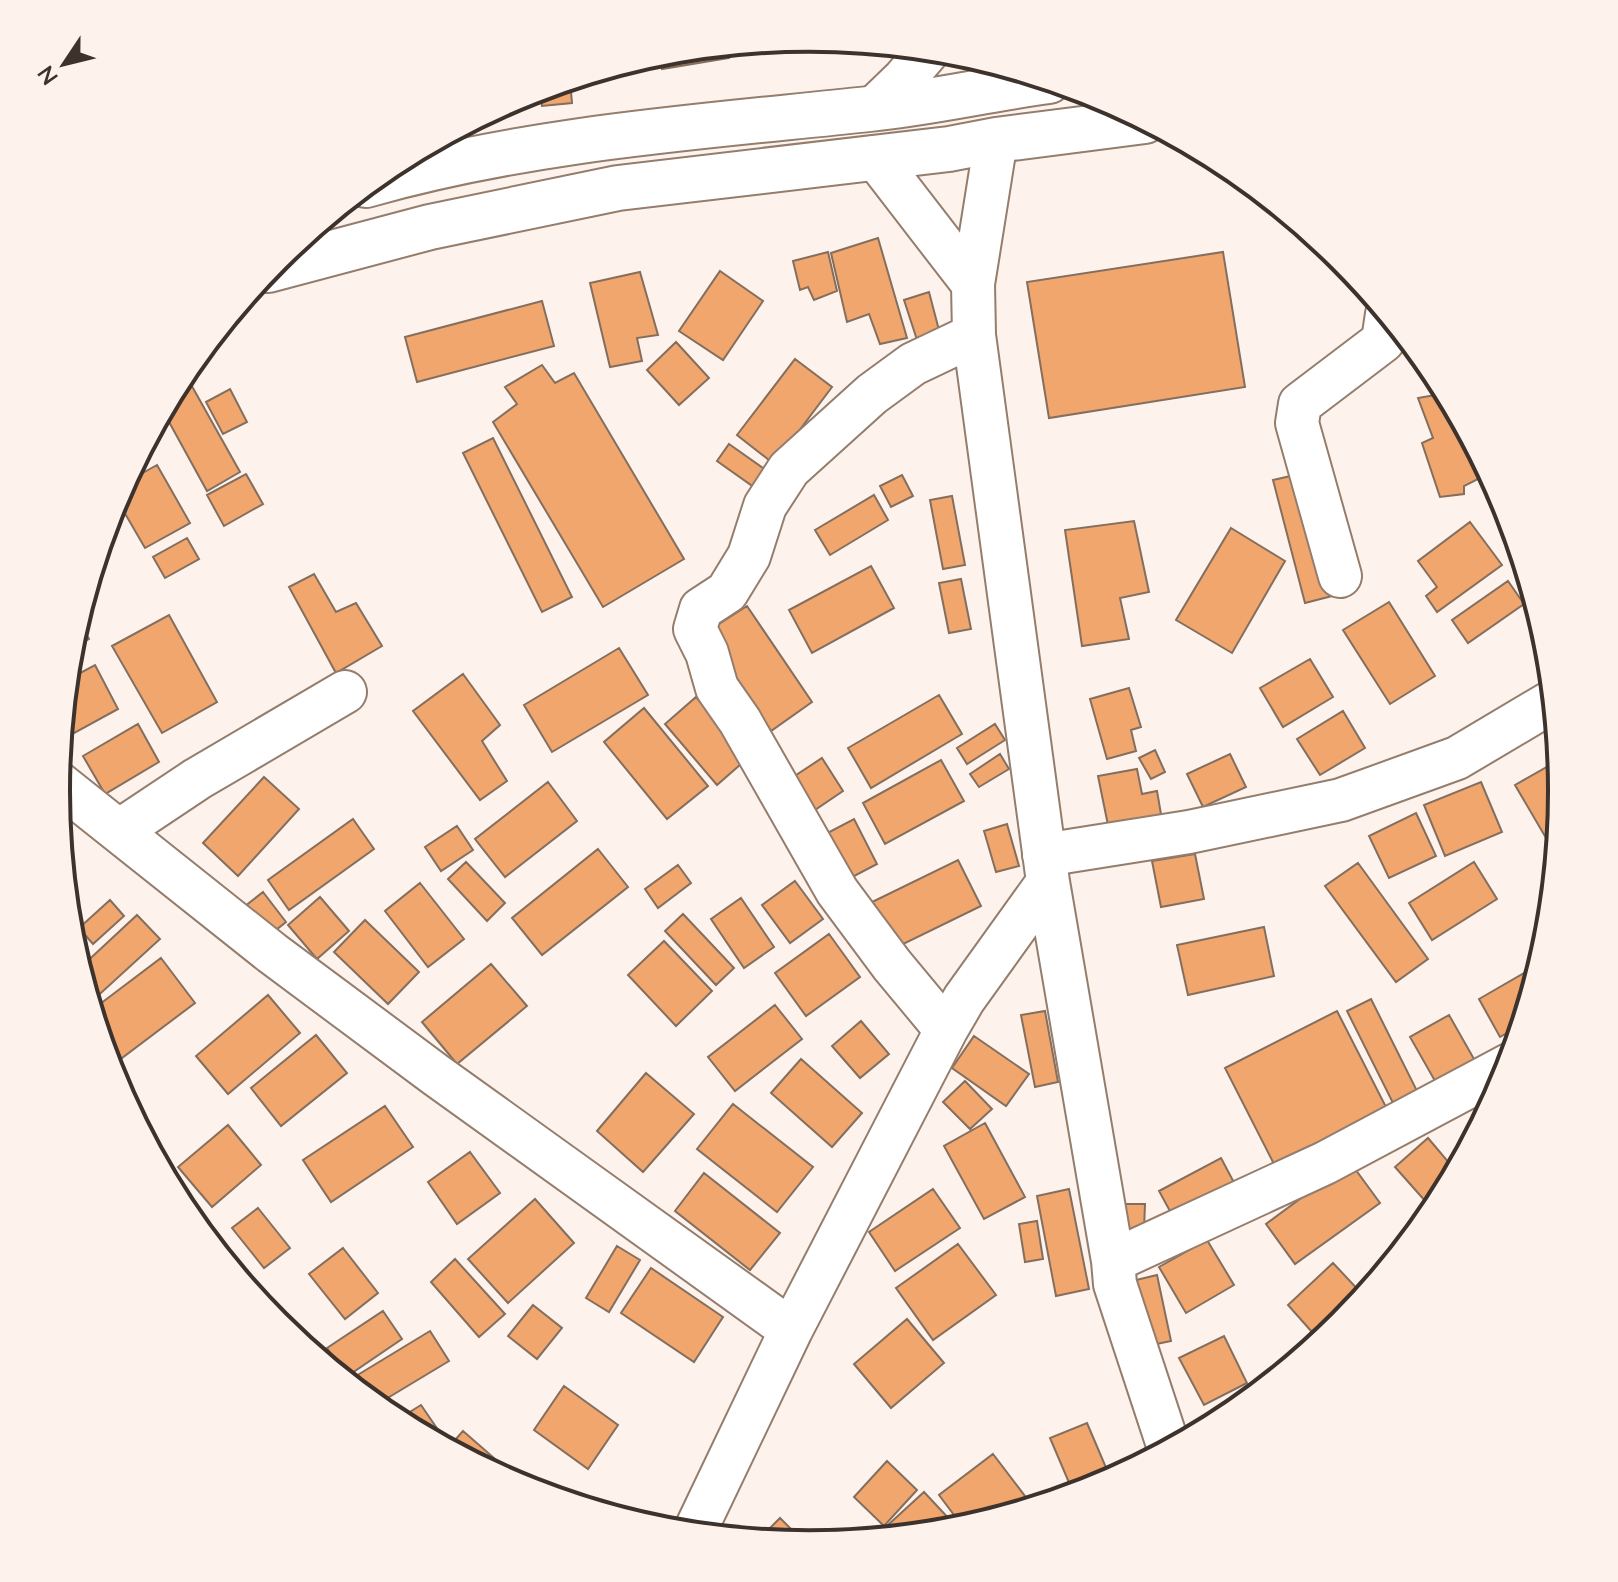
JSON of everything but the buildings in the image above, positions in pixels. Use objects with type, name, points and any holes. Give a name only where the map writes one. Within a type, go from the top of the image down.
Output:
[{"type":"highway","points":[[401,175],[533,147],[642,132],[874,108],[1026,85]]},
{"type":"highway","points":[[290,264],[430,227],[618,188],[949,149],[1126,123]]},
{"type":"street","points":[[874,108],[920,60]]},
{"type":"street","points":[[996,140],[973,284],[974,335],[1046,868],[1115,1284],[1166,1438]]},
{"type":"street","points":[[875,157],[973,284]]},
{"type":"street","points":[[1340,576],[1297,423],[1300,404],[1383,341],[1385,328]]},
{"type":"street","points":[[946,1030],[837,891],[740,721],[717,688],[707,653],[695,629],[701,609],[727,592],[749,556],[765,506],[789,469],[882,386],[913,364],[974,335]]},
{"type":"street","points":[[119,831],[197,779],[345,692]]},
{"type":"street","points":[[699,1522],[791,1330],[946,1030],[1046,868],[1189,832],[1341,800],[1457,758],[1543,707]]},
{"type":"street","points":[[71,805],[119,831],[272,953],[436,1075],[791,1330]]},
{"type":"street","points":[[1113,1261],[1325,1163],[1492,1074]]}]
